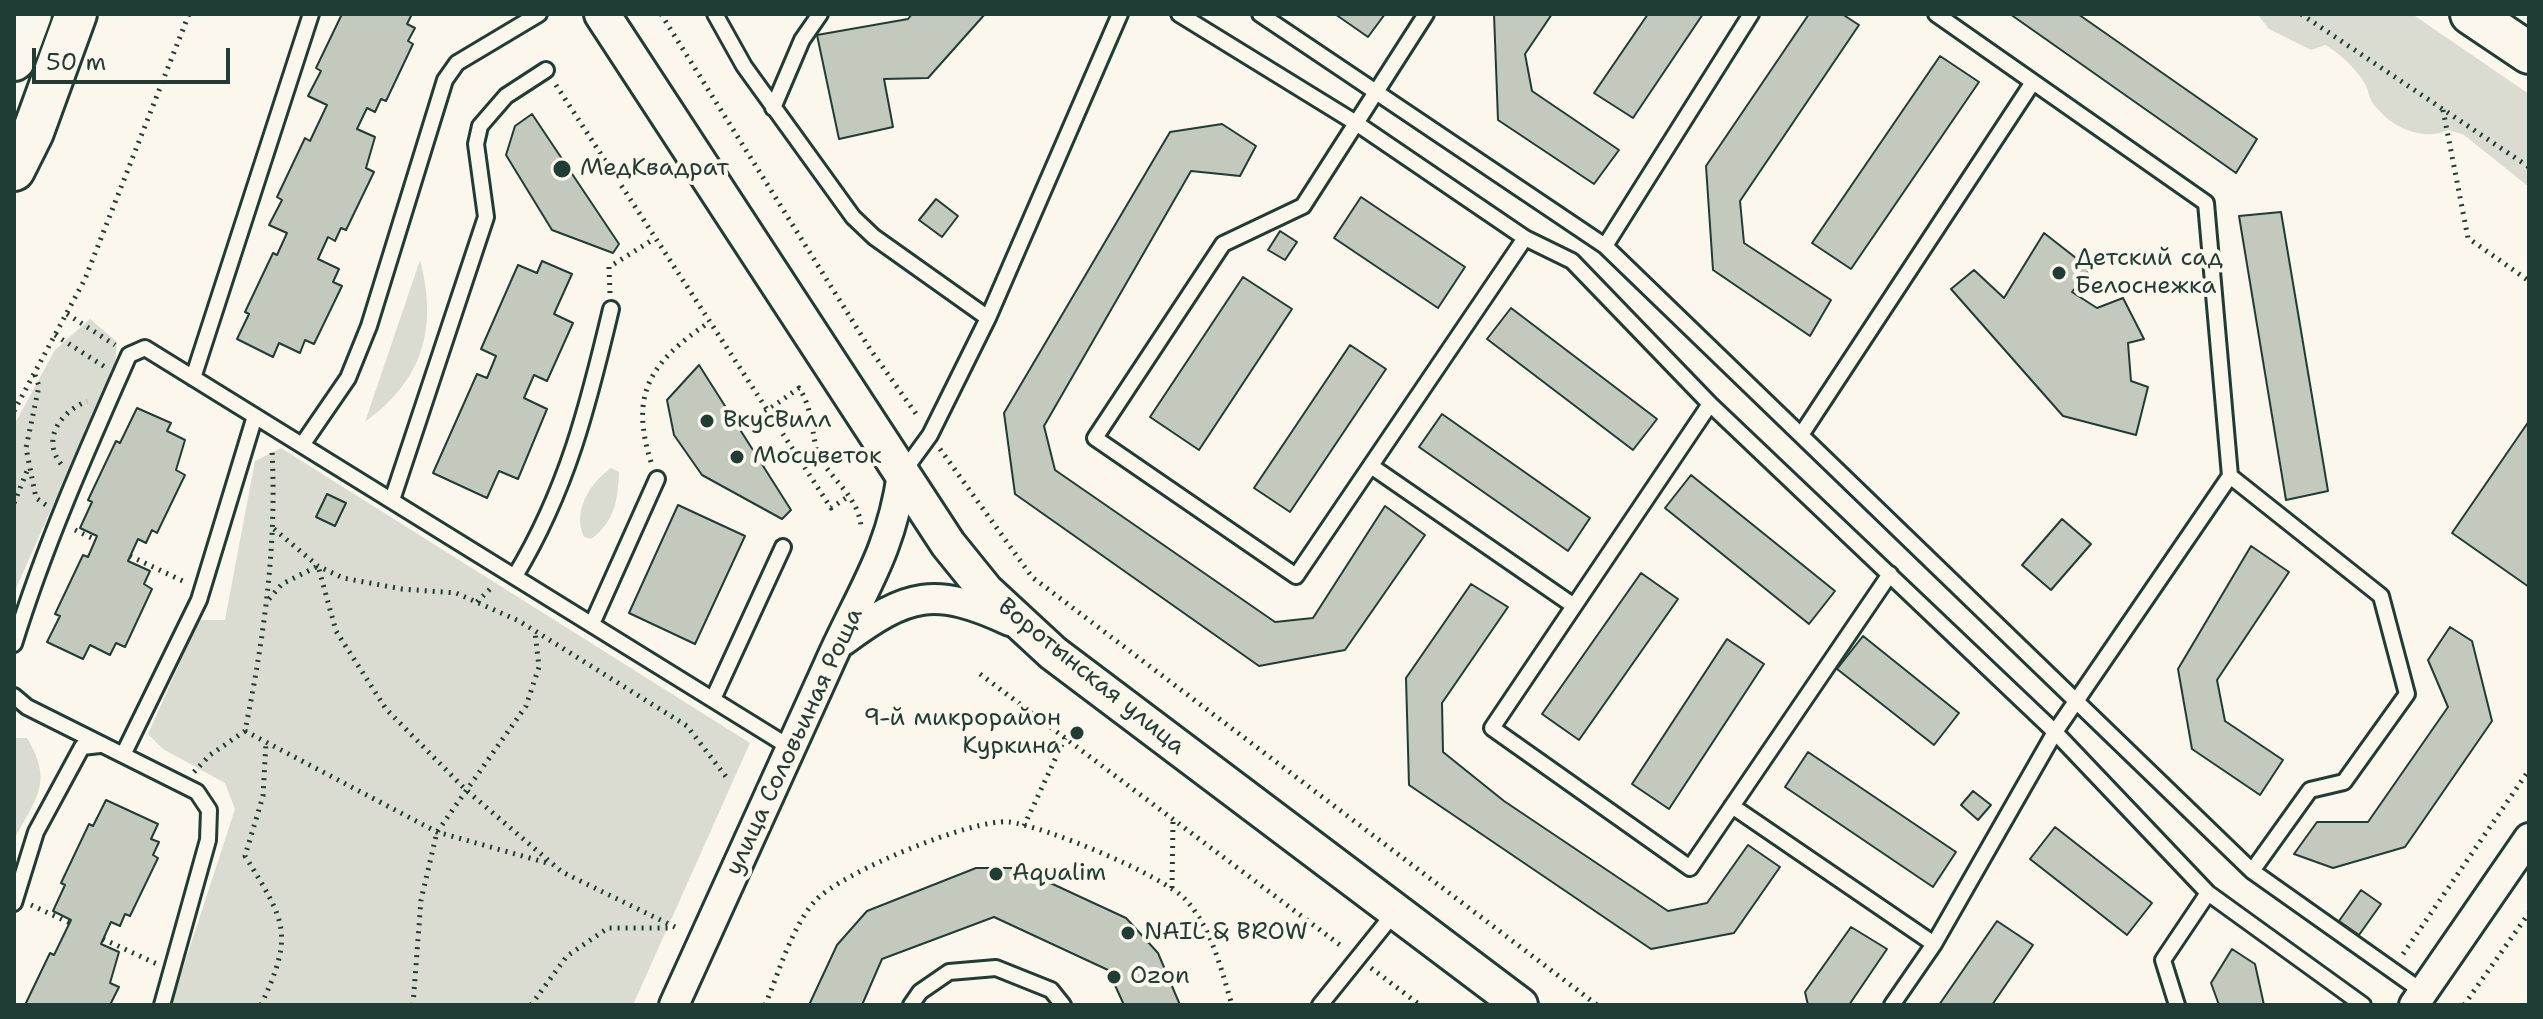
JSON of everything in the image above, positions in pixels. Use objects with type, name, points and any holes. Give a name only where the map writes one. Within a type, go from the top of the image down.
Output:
[{"type":"main road","points":[[14,60],[31,14]]},
{"type":"main road","points":[[14,170],[33,132],[76,14]]},
{"type":"main road","points":[[2471,14],[2529,53]]},
{"type":"street","name":"Воротынская улица","points":[[602,14],[948,544],[986,591],[1019,625],[1520,1005]]},
{"type":"street","name":"улица Соловьиная Роща","points":[[674,1005],[839,643],[879,565],[897,509],[902,474]]},
{"type":"street","points":[[839,643],[889,608],[915,600],[943,599],[975,605],[1019,625]]},
{"type":"street","points":[[2418,999],[2529,838]]},
{"type":"lane","points":[[193,378],[311,14]]},
{"type":"lane","points":[[302,445],[348,378],[365,336],[445,80],[466,57],[539,14]]},
{"type":"lane","points":[[715,14],[744,66],[773,108],[863,227],[988,318]]},
{"type":"lane","points":[[773,108],[802,40],[820,14]]},
{"type":"lane","points":[[902,474],[930,435],[988,318],[1120,14]]},
{"type":"lane","points":[[1179,14],[1356,123],[1525,238],[1572,261],[1710,404],[2055,732],[2208,893],[2363,1005]]},
{"type":"lane","points":[[1260,14],[1605,246],[2252,871],[2392,971],[2418,999]]},
{"type":"lane","points":[[1426,14],[1303,206],[1223,244],[1095,438],[1296,576],[1525,238]]},
{"type":"lane","points":[[1605,246],[1751,14]]},
{"type":"lane","points":[[1892,1005],[1934,944],[2055,732],[2230,476],[2206,203],[1936,14]]},
{"type":"lane","points":[[392,500],[486,217],[476,144],[480,126],[506,96],[546,70]]},
{"type":"lane","points":[[1801,435],[2033,82]]},
{"type":"lane","points":[[515,576],[541,533],[568,470],[611,309]]},
{"type":"lane","points":[[14,644],[60,515],[108,402],[129,355],[145,348],[791,748]]},
{"type":"lane","points":[[1710,404],[1492,728],[1690,868],[1890,574]]},
{"type":"lane","points":[[123,755],[184,637],[203,590],[255,416]]},
{"type":"lane","points":[[1371,466],[1574,606]]},
{"type":"lane","points":[[2230,476],[2381,596],[2407,694],[2344,782],[2310,790],[2252,871]]},
{"type":"lane","points":[[592,624],[657,479]]},
{"type":"lane","points":[[713,699],[783,547]]},
{"type":"lane","points":[[14,696],[27,707],[197,792],[209,810],[208,840],[162,1005]]},
{"type":"lane","points":[[15,900],[36,832],[82,747],[101,744]]},
{"type":"lane","points":[[1732,806],[1934,944]]},
{"type":"lane","points":[[2177,1005],[2163,960],[2208,893]]},
{"type":"lane","points":[[1320,1005],[1395,912]]},
{"type":"lane","points":[[911,1005],[920,992],[949,972],[996,968],[1051,990],[1063,1005]]},
{"type":"path","points":[[14,411],[67,314],[114,210],[189,14]]},
{"type":"path","points":[[661,14],[870,349],[1032,577],[1597,1005]]},
{"type":"path","points":[[2301,14],[2529,167]]},
{"type":"path","points":[[546,70],[765,412],[831,508],[849,496]]},
{"type":"path","points":[[2443,109],[2468,238],[2529,281]]},
{"type":"path","points":[[611,309],[609,267],[654,239]]},
{"type":"path","points":[[67,314],[129,355]]},
{"type":"path","points":[[657,479],[642,436],[643,392],[665,357],[708,323]]},
{"type":"path","points":[[55,335],[120,376]]},
{"type":"path","points":[[34,374],[39,386],[26,448],[36,498],[60,515]]},
{"type":"path","points":[[765,412],[799,388],[811,407],[815,447],[858,509],[862,526],[858,536]]},
{"type":"path","points":[[74,480],[57,458],[54,433],[65,410],[88,400],[108,402]]},
{"type":"path","points":[[183,785],[210,755],[245,731],[269,599],[274,529],[270,425]]},
{"type":"path","points":[[14,503],[30,465]]},
{"type":"path","points":[[274,529],[318,566],[343,578],[402,589],[456,593],[535,631],[687,726],[727,778]]},
{"type":"path","points":[[130,556],[203,590]]},
{"type":"path","points":[[269,599],[282,584],[318,566]]},
{"type":"path","points":[[318,566],[336,631],[386,709],[466,790],[555,865]]},
{"type":"path","points":[[413,1005],[421,900],[437,832],[526,706],[539,667],[535,631]]},
{"type":"path","points":[[980,674],[1420,1005]]},
{"type":"path","points":[[245,731],[437,832],[555,865],[677,928],[608,928],[567,956],[531,1005]]},
{"type":"path","points":[[1024,826],[1065,738]]},
{"type":"path","points":[[261,1005],[281,963],[280,914],[245,856],[263,796],[266,742]]},
{"type":"path","points":[[2392,971],[2529,770]]},
{"type":"path","points":[[1172,888],[1173,819]]},
{"type":"path","points":[[765,1005],[802,922],[815,901],[866,868],[977,825],[1009,822],[1151,876],[1172,888],[1197,915],[1217,955],[1232,1005]]},
{"type":"path","points":[[15,900],[70,923]]},
{"type":"path","points":[[2464,1005],[2529,913]]},
{"type":"path","points":[[103,939],[172,971]]},
{"type":"shaded area","points":[[2257,14],[2412,14],[2529,94],[2529,187],[2464,135],[2449,130],[2417,133],[2397,125],[2379,111],[2362,78],[2336,52],[2325,45],[2311,50],[2269,29]]},
{"type":"shaded area","points":[[420,260],[427,308],[421,351],[401,389],[365,422]]},
{"type":"shaded area","points":[[90,319],[117,342],[115,365],[14,593],[14,425],[55,350]]},
{"type":"shaded area","points":[[281,448],[750,743],[633,1005],[171,1005],[235,809],[225,783],[163,749],[148,734],[199,620],[225,620],[255,461]]},
{"type":"shaded area","points":[[611,468],[619,472],[614,509],[599,532],[591,539],[584,537],[580,517],[585,498],[596,481]]},
{"type":"shaded area","points":[[14,738],[27,738],[35,754],[41,779],[35,801],[14,840]]},
{"type":"building","points":[[342,14],[412,14],[407,24],[415,28],[408,41],[413,44],[386,101],[381,99],[375,112],[367,108],[357,129],[375,137],[366,168],[374,172],[346,230],[341,228],[335,241],[328,237],[318,259],[339,269],[333,282],[342,286],[314,344],[305,340],[300,353],[279,343],[273,357],[237,339],[249,314],[245,312],[273,253],[277,255],[287,233],[269,225],[282,200],[277,197],[305,138],[310,141],[327,105],[308,96],[321,71],[316,68]]},
{"type":"building","points":[[912,14],[985,14],[928,78],[884,79],[893,127],[839,139],[817,35],[908,19]]},
{"type":"building","points":[[1335,14],[1385,14],[1368,37]]},
{"type":"building","points":[[1494,14],[1552,14],[1525,54],[1532,91],[1619,150],[1594,184],[1498,120]]},
{"type":"building","points":[[1648,14],[1703,14],[1633,118],[1594,93]]},
{"type":"building","points":[[1809,14],[1842,14],[1859,25],[1740,201],[1744,243],[1831,300],[1810,336],[1713,270],[1706,166]]},
{"type":"building","points":[[2010,14],[2078,14],[2257,139],[2236,173]]},
{"type":"building","points":[[1940,56],[1979,82],[1851,269],[1812,243]]},
{"type":"building","points":[[532,114],[619,244],[613,253],[552,230],[506,155],[515,126]]},
{"type":"building","points":[[1222,124],[1256,146],[1240,176],[1191,171],[1044,426],[1055,470],[1275,622],[1313,618],[1385,506],[1425,535],[1345,650],[1259,666],[1015,494],[1004,413],[1170,132]]},
{"type":"building","points":[[1361,197],[1465,267],[1438,308],[1334,238]]},
{"type":"building","points":[[936,199],[958,216],[942,237],[919,220]]},
{"type":"building","points":[[2281,212],[2328,491],[2286,500],[2239,216]]},
{"type":"building","points":[[1280,231],[1297,242],[1285,260],[1268,250]]},
{"type":"building","points":[[2044,233],[2090,269],[2072,292],[2097,308],[2123,298],[2144,339],[2128,343],[2131,381],[2148,387],[2136,435],[2063,416],[1951,289],[1974,270],[2004,298]]},
{"type":"building","points":[[542,261],[572,274],[554,314],[573,323],[547,381],[534,375],[524,398],[547,409],[518,479],[499,471],[487,498],[433,473],[477,374],[487,378],[496,356],[481,349],[518,265],[537,273]]},
{"type":"building","points":[[1243,277],[1292,309],[1199,450],[1150,417]]},
{"type":"building","points":[[1511,308],[1657,419],[1633,450],[1487,339]]},
{"type":"building","points":[[1350,345],[1386,369],[1290,512],[1254,488]]},
{"type":"building","points":[[699,365],[791,510],[782,519],[702,475],[674,435],[667,400]]},
{"type":"building","points":[[137,408],[171,423],[167,431],[185,440],[176,470],[185,475],[157,533],[152,530],[146,543],[138,539],[128,561],[150,571],[144,584],[152,589],[125,647],[116,643],[110,655],[90,645],[83,659],[47,642],[60,616],[55,614],[83,555],[88,557],[97,536],[80,528],[92,502],[88,500],[116,441],[120,443]]},
{"type":"building","points":[[1442,414],[1590,518],[1568,551],[1419,447]]},
{"type":"building","points":[[2529,421],[2529,587],[2452,533]]},
{"type":"building","points":[[1691,475],[1835,591],[1809,624],[1665,508]]},
{"type":"building","points":[[327,494],[346,503],[335,526],[316,517]]},
{"type":"building","points":[[678,505],[745,536],[695,644],[629,613]]},
{"type":"building","points":[[2062,519],[2091,544],[2051,590],[2022,565]]},
{"type":"building","points":[[2251,546],[2289,572],[2217,680],[2225,721],[2283,760],[2260,795],[2192,749],[2178,669]]},
{"type":"building","points":[[1641,573],[1678,599],[1579,740],[1542,714]]},
{"type":"building","points":[[1471,584],[1508,607],[1442,703],[1443,752],[1504,801],[1668,911],[1707,903],[1748,845],[1780,867],[1734,933],[1651,949],[1409,785],[1406,678]]},
{"type":"building","points":[[2450,627],[2472,641],[2492,721],[2405,847],[2333,868],[2294,854],[2317,822],[2368,822],[2448,707],[2428,660]]},
{"type":"building","points":[[1863,636],[1959,713],[1934,745],[1837,669]]},
{"type":"building","points":[[1727,639],[1764,664],[1669,809],[1632,784]]},
{"type":"building","points":[[1808,752],[1956,852],[1933,887],[1785,787]]},
{"type":"building","points":[[1973,791],[1991,805],[1978,820],[1961,805]]},
{"type":"building","points":[[106,800],[158,824],[151,839],[159,842],[153,855],[158,858],[130,916],[125,914],[120,926],[111,922],[101,944],[119,952],[110,983],[119,987],[110,1005],[25,1005],[50,953],[54,955],[71,920],[53,911],[65,885],[61,883],[89,824],[93,826]]},
{"type":"building","points":[[2055,827],[2152,903],[2127,935],[2030,859]]},
{"type":"building","points":[[976,868],[1018,868],[1126,918],[1158,953],[1180,1005],[1124,1005],[1108,970],[994,917],[882,959],[862,1005],[809,1005],[837,945],[867,911]]},
{"type":"building","points":[[2361,890],[2381,904],[2359,935],[2339,921]]},
{"type":"building","points":[[1997,921],[2033,945],[1992,1005],[1939,1005]]},
{"type":"building","points":[[1851,927],[1887,949],[1849,1005],[1808,1005],[1805,992]]},
{"type":"building","points":[[2232,949],[2255,964],[2264,1005],[2219,1005],[2211,983]]},
{"type":"place","name":"МедКвадрат","points":[[562,169]]},
{"type":"place","name":"Детский сад Белоснежка","points":[[2059,273]]},
{"type":"place","name":"ВкусВилл","points":[[707,421]]},
{"type":"place","name":"Мосцветок","points":[[737,457]]},
{"type":"place","name":"9-й микрорайон Куркина","points":[[1077,733]]},
{"type":"place","name":"Aqualim","points":[[996,874]]},
{"type":"place","name":"NAIL & BROW","points":[[1128,933]]},
{"type":"place","name":"Ozon","points":[[1114,977]]}]
